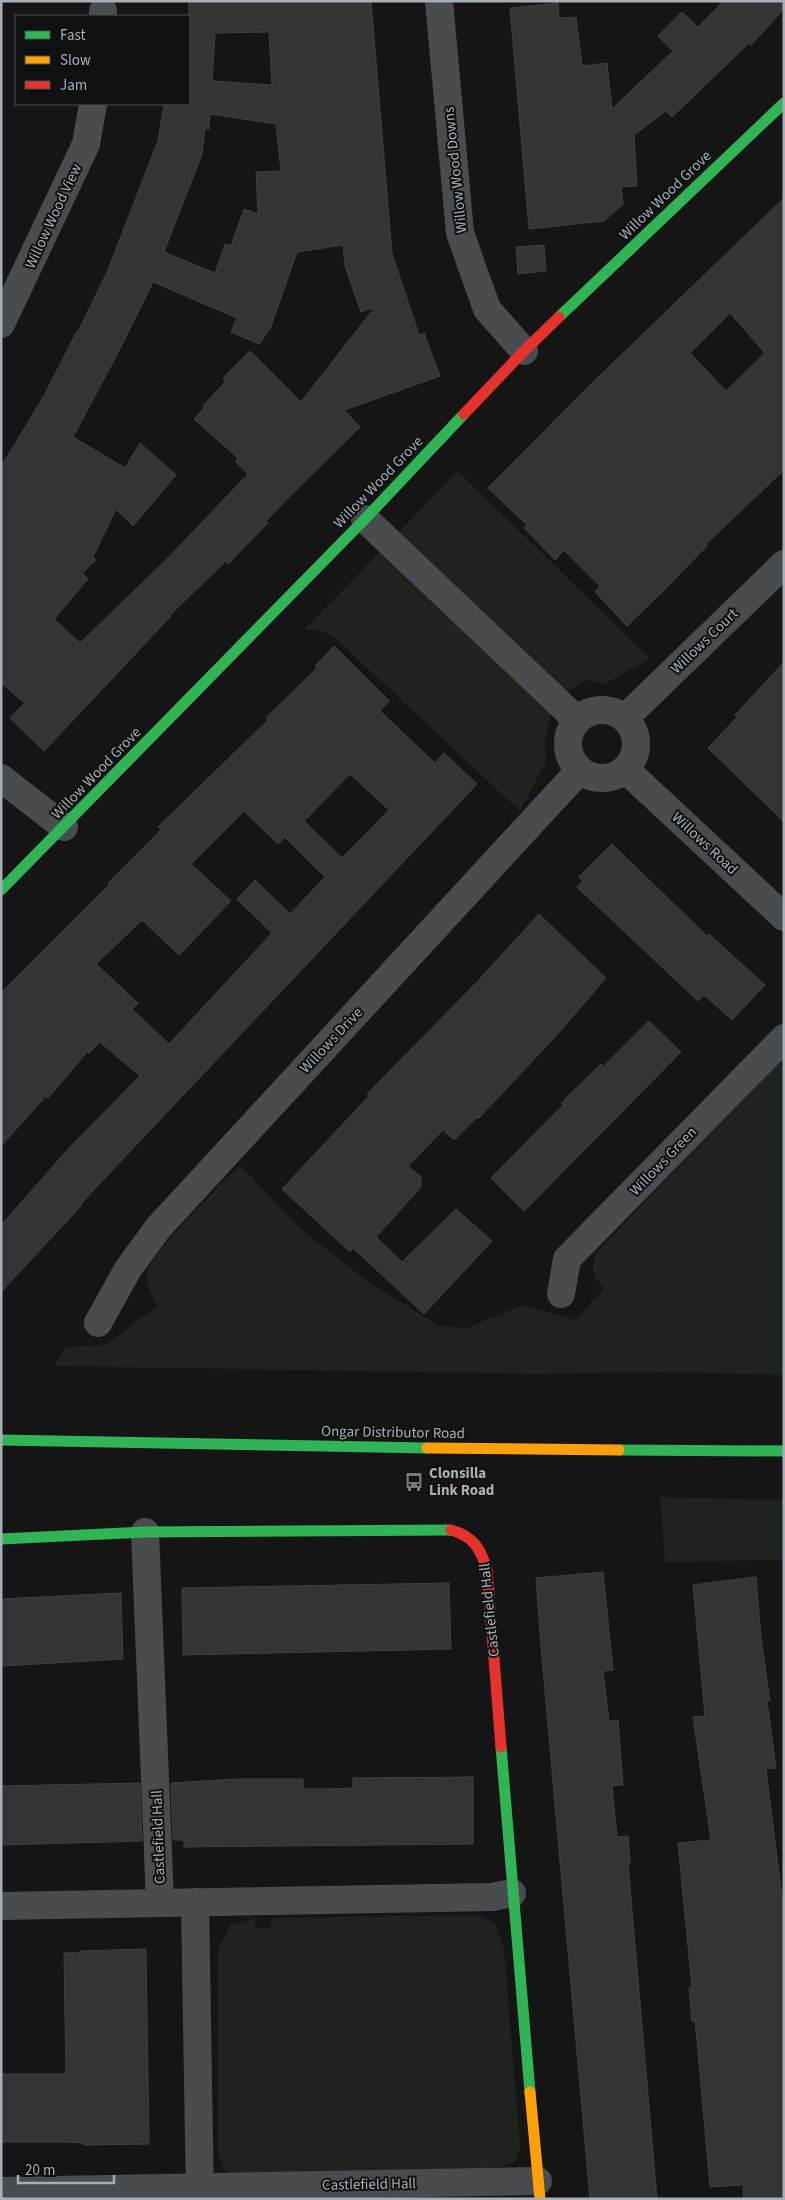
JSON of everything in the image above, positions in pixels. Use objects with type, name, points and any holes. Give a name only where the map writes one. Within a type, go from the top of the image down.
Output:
[{"type":"street","name":"Willow Wood Downs","points":[[439,1],[460,233],[487,309],[524,351]]},
{"type":"street","name":"Willow Wood Grove","points":[[1,890],[365,519],[524,351],[784,103]]},
{"type":"street","name":"Willow Wood View","points":[[1,324],[86,144],[93,105]]},
{"type":"street","points":[[365,519],[578,720]]},
{"type":"street","name":"Willows Court","points":[[625,718],[784,564]]},
{"type":"street","points":[[606,710],[625,718],[632,726],[636,743],[632,760],[626,769],[617,775],[598,778],[580,770],[568,751],[571,729],[578,720],[586,714],[606,710]]},
{"type":"street","name":"Willows Road","points":[[626,769],[784,917]]},
{"type":"street","name":"Willows Drive","points":[[98,1324],[128,1269],[158,1228],[580,770]]},
{"type":"street","points":[[1,778],[64,827]]},
{"type":"street","name":"Willows Green","points":[[561,1294],[567,1258],[784,1038]]},
{"type":"street","name":"Ongar Distributor Road","points":[[1,1440],[502,1449],[784,1451]]},
{"type":"street","name":"Castlefield Hall","points":[[1,1539],[145,1532],[445,1529],[458,1531],[472,1539],[482,1551],[487,1570],[512,1894],[539,2190],[200,2193],[1,2191]]},
{"type":"street","name":"Castlefield Hall","points":[[145,1532],[160,1902]]},
{"type":"street","name":"Castlefield Hall","points":[[1,1906],[492,1897],[512,1894]]},
{"type":"street","points":[[195,1902],[200,2193]]},
{"type":"shaded area","points":[[458,471],[650,659],[604,684],[586,680],[566,692],[552,710],[545,738],[546,762],[520,811],[334,637],[322,631],[305,629]]},
{"type":"shaded area","points":[[784,1057],[784,1375],[663,1372],[535,1374],[54,1366],[66,1347],[106,1345],[157,1306],[147,1282],[147,1273],[151,1263],[173,1235],[240,1165],[301,1229],[367,1281],[439,1326],[467,1328],[523,1305],[576,1320],[604,1288],[593,1272],[596,1253]]},
{"type":"shaded area","points":[[660,1497],[784,1500],[784,1560],[665,1562]]},
{"type":"shaded area","points":[[478,1915],[495,1923],[504,1949],[520,2148],[515,2162],[484,2170],[237,2177],[224,2170],[218,2151],[218,1949],[230,1925],[255,1918],[255,1928],[271,1928],[271,1918]]},
{"type":"building","points":[[189,1],[371,1],[392,254],[419,335],[424,333],[440,376],[344,410],[360,427],[292,494],[266,521],[268,523],[228,564],[226,561],[170,615],[44,751],[10,718],[25,703],[1,683],[1,467],[45,394],[107,272],[158,141],[164,105],[190,105]],"holes":[[[269,32],[272,85],[212,81],[215,33]],[[210,114],[276,124],[281,171],[256,172],[258,214],[244,209],[231,246],[225,244],[215,273],[164,252],[202,154],[205,129],[209,129]],[[343,245],[345,266],[361,312],[375,307],[301,402],[250,351],[223,378],[226,381],[194,419],[238,458],[235,461],[248,474],[167,559],[80,643],[54,619],[88,579],[82,573],[96,560],[93,557],[116,509],[133,526],[176,475],[140,443],[125,468],[73,437],[153,282],[237,318],[231,332],[259,344],[270,329],[297,252]]]},
{"type":"building","points":[[724,1],[784,1],[784,9],[751,45],[749,43],[672,117],[666,111],[634,135],[637,186],[621,187],[623,204],[604,221],[529,229],[510,8],[558,3],[559,18],[576,17],[582,66],[607,63],[612,109],[673,51],[658,36],[682,12],[698,27]]},
{"type":"building","points":[[784,198],[784,470],[706,544],[707,546],[627,626],[595,592],[600,586],[564,550],[555,560],[524,528],[527,525],[488,488],[587,388]],"holes":[[[730,313],[765,353],[726,391],[690,353]]]},
{"type":"building","points":[[544,245],[546,271],[518,274],[516,247]]},
{"type":"building","points":[[334,646],[389,701],[380,711],[435,763],[444,753],[477,784],[105,1178],[1,1292],[1,1225],[71,1146],[140,1076],[100,1042],[89,1053],[88,1051],[48,1098],[46,1096],[1,1146],[1,993],[110,884],[108,883],[161,830],[158,827],[268,720],[266,718],[317,668],[315,666]],"holes":[[[350,774],[389,810],[342,858],[304,821]],[[244,811],[278,844],[285,837],[325,877],[290,914],[255,880],[237,899],[272,933],[169,1044],[132,1009],[138,1003],[96,964],[142,920],[179,955],[231,901],[191,864]]]},
{"type":"building","points":[[784,662],[784,822],[708,748],[737,717],[735,715]]},
{"type":"building","points":[[612,844],[707,936],[709,934],[765,985],[732,1020],[704,995],[698,1001],[577,887],[583,881],[579,877]]},
{"type":"building","points":[[539,914],[606,978],[555,1037],[478,1119],[477,1117],[454,1140],[443,1130],[408,1166],[421,1177],[421,1187],[376,1237],[402,1262],[456,1209],[492,1241],[424,1314],[353,1248],[350,1252],[282,1189],[369,1096],[367,1094],[476,983]]},
{"type":"building","points":[[649,1021],[681,1052],[524,1211],[491,1178],[563,1105],[561,1103],[601,1064],[603,1067]]},
{"type":"building","points":[[603,1572],[613,1670],[603,1671],[609,1721],[618,1720],[623,1785],[612,1786],[617,1837],[628,1836],[630,1864],[628,1864],[657,2199],[590,2199],[541,1646],[536,1578]]},
{"type":"building","points":[[756,1577],[761,1638],[770,1701],[767,1701],[776,1768],[766,1769],[784,1914],[784,2199],[744,2199],[743,2185],[710,2187],[695,2021],[692,2021],[689,1988],[692,1987],[678,1843],[711,1840],[693,1717],[705,1716],[693,1585]]},
{"type":"building","points":[[449,1583],[451,1649],[183,1655],[182,1588]]},
{"type":"building","points":[[121,1593],[123,1659],[1,1666],[1,1599]]},
{"type":"building","points":[[473,1777],[473,1844],[184,1847],[184,1840],[173,1840],[171,1783],[237,1779],[303,1779],[303,1789],[328,1789],[353,1788],[353,1778]]},
{"type":"building","points":[[140,1783],[142,1841],[1,1845],[1,1786]]},
{"type":"building","points":[[146,1949],[149,2144],[84,2145],[84,2143],[66,2142],[1,2142],[1,2074],[66,2074],[64,1953]]},
{"type":"traffic: fast","points":[[559,317],[784,103]]},
{"type":"traffic: fast","points":[[1,890],[365,519],[464,414]]},
{"type":"traffic: fast","points":[[1,1440],[427,1448]]},
{"type":"traffic: fast","points":[[619,1450],[784,1451]]},
{"type":"traffic: fast","points":[[1,1539],[145,1532],[451,1530]]},
{"type":"traffic: fast","points":[[501,1747],[530,2092]]},
{"type":"traffic: slow","points":[[427,1448],[619,1450]]},
{"type":"traffic: slow","points":[[530,2092],[540,2199]]},
{"type":"traffic: jam","points":[[464,414],[559,317]]},
{"type":"traffic: jam","points":[[451,1530],[465,1536],[475,1544],[487,1570],[501,1747]]},
{"type":"place","name":"Clonsilla Link Road","points":[[414,1482]]}]
